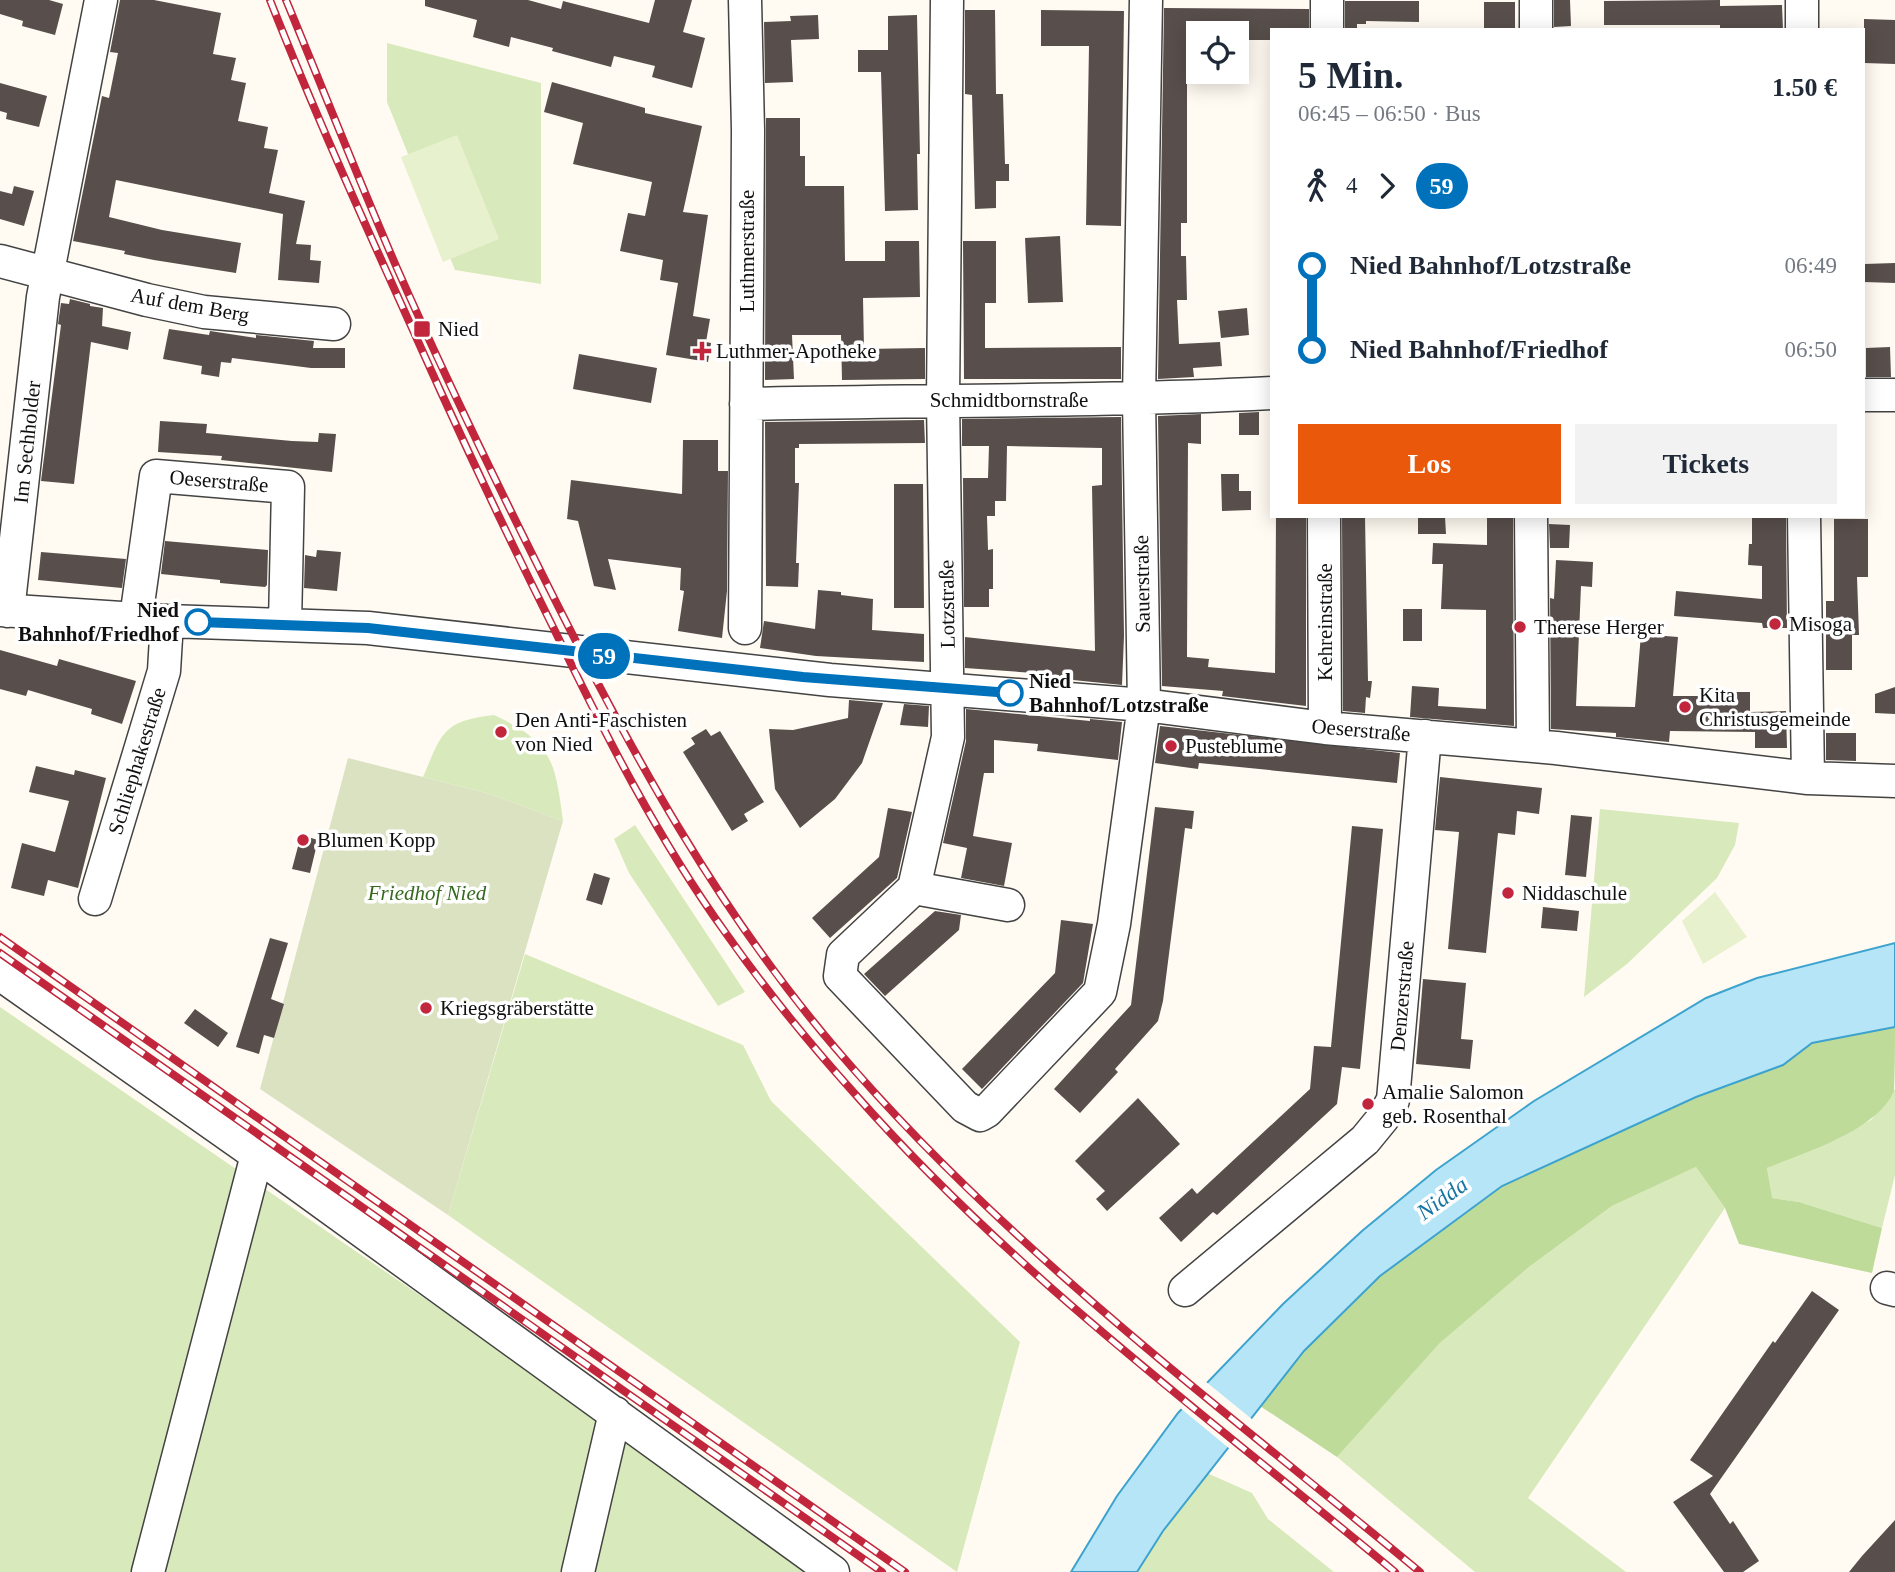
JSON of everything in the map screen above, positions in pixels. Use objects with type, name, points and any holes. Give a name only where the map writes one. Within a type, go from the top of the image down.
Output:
[{"type":"street","name":"Im Sechholder","points":[[4,611],[43,297],[101,0]]},
{"type":"street","name":"Luthmerstraße","points":[[745,0],[748,130],[745,628]]},
{"type":"street","name":"Lotzstraße","points":[[914,888],[948,737],[943,399],[947,0]]},
{"type":"street","name":"Sauerstraße","points":[[914,888],[843,955],[840,976],[965,1107],[980,1115],[987,1111],[1100,992],[1114,924],[1144,705],[1139,400],[1146,0]]},
{"type":"street","points":[[1327,0],[1327,28]]},
{"type":"street","points":[[1536,0],[1536,28]]},
{"type":"street","points":[[1802,0],[1802,28]]},
{"type":"street","points":[[0,261],[49,274]]},
{"type":"street","name":"Auf dem Berg","points":[[49,274],[204,312],[334,324]]},
{"type":"street","name":"Schmidtbornstraße","points":[[746,404],[943,399],[1139,400],[1270,393]]},
{"type":"street","points":[[1865,395],[1895,395]]},
{"type":"street","name":"Oeserstraße","points":[[136,618],[156,476],[288,487],[285,624]]},
{"type":"street","name":"Kehreinstraße","points":[[1324,518],[1325,728]]},
{"type":"street","points":[[1531,518],[1533,746]]},
{"type":"street","points":[[1804,518],[1808,778]]},
{"type":"street","name":"Oeserstraße","points":[[4,611],[167,621],[368,628],[803,677],[1144,705],[1325,728],[1533,746],[1808,778],[1895,781]]},
{"type":"street","name":"Schliephakestraße","points":[[95,899],[164,671],[167,621]]},
{"type":"street","name":"Denzerstraße","points":[[1185,1290],[1365,1140],[1383,1118],[1393,1100],[1425,736]]},
{"type":"street","points":[[914,888],[1008,905]]},
{"type":"street","points":[[0,974],[833,1572]]},
{"type":"street","points":[[148,1572],[257,1156]]},
{"type":"street","points":[[578,1572],[615,1413]]},
{"type":"green space","points":[[387,43],[541,83],[541,284],[455,270],[387,102]]},
{"type":"green space","points":[[457,135],[499,239],[443,262],[401,157]]},
{"type":"green space","points":[[494,715],[528,734],[547,755],[557,782],[563,821],[490,794],[423,777],[446,732],[464,721]]},
{"type":"green space","name":"Friedhof Nied","points":[[348,758],[490,794],[563,821],[448,1215],[260,1089]]},
{"type":"green space","points":[[1600,809],[1739,823],[1735,845],[1717,878],[1627,964],[1584,997]]},
{"type":"green space","points":[[635,825],[745,992],[718,1006],[629,873],[614,839]]},
{"type":"green space","points":[[1715,892],[1747,937],[1703,964],[1682,921]]},
{"type":"green space","points":[[525,954],[743,1045],[771,1101],[1020,1342],[957,1572],[448,1215]]},
{"type":"green space","points":[[0,1007],[823,1572],[0,1572]]},
{"type":"green space","points":[[1895,1027],[1894,1091],[1885,1105],[1872,1118],[1838,1139],[1767,1168],[1772,1198],[1799,1202],[1882,1228],[1872,1273],[1739,1244],[1725,1208],[1696,1167],[1612,1206],[1529,1267],[1440,1343],[1337,1457],[1260,1406],[1304,1351],[1380,1276],[1502,1186],[1696,1097],[1783,1065],[1812,1043]]},
{"type":"green space","points":[[1895,1089],[1895,1175],[1882,1228],[1799,1202],[1771,1198],[1767,1168],[1871,1120]]},
{"type":"green space","points":[[1696,1167],[1725,1208],[1528,1498],[1626,1572],[1475,1572],[1337,1457],[1440,1343],[1529,1267],[1612,1206]]},
{"type":"green space","points":[[1207,1473],[1252,1493],[1268,1519],[1334,1572],[1137,1572],[1163,1531]]},
{"type":"water","name":"Nidda","points":[[1895,943],[1895,1027],[1812,1043],[1783,1065],[1696,1097],[1502,1186],[1380,1276],[1304,1351],[1163,1531],[1137,1572],[1071,1572],[1117,1496],[1178,1413],[1283,1304],[1362,1231],[1436,1170],[1534,1101],[1706,998],[1757,978]]},
{"type":"pier","points":[[1205,1381],[1253,1420],[1230,1449],[1179,1407]]},
{"type":"building","points":[[0,0],[49,0],[63,4],[55,35],[22,26],[23,21],[0,14]]},
{"type":"building","points":[[120,0],[154,0],[221,13],[213,54],[236,58],[231,80],[246,83],[238,121],[268,127],[264,148],[278,150],[269,193],[305,201],[296,244],[311,245],[310,260],[321,261],[319,283],[278,280],[283,214],[116,180],[109,217],[162,230],[241,243],[236,273],[154,260],[124,254],[125,251],[73,241],[102,96],[109,98],[118,53],[110,52]]},
{"type":"building","points":[[425,0],[528,0],[561,9],[563,1],[649,23],[655,0],[692,0],[683,32],[705,38],[692,88],[652,77],[655,66],[614,56],[611,67],[511,37],[509,47],[473,37],[477,20],[425,6]]},
{"type":"building","points":[[1554,0],[1570,0],[1571,26],[1554,27]]},
{"type":"building","points":[[1720,0],[1720,6],[1782,5],[1783,28],[1604,25],[1604,1]]},
{"type":"building","points":[[1345,1],[1419,1],[1419,22],[1366,21],[1366,24],[1357,24],[1357,28],[1345,28]]},
{"type":"building","points":[[1484,2],[1515,2],[1515,28],[1484,28]]},
{"type":"building","points":[[1164,8],[1309,9],[1309,28],[1270,28],[1270,40],[1249,40],[1249,21],[1186,21],[1187,223],[1181,223],[1181,256],[1186,256],[1187,300],[1177,300],[1179,344],[1220,342],[1222,366],[1193,368],[1194,377],[1158,379]]},
{"type":"building","points":[[965,10],[995,10],[996,94],[1003,94],[1005,164],[1009,164],[1009,181],[996,181],[996,208],[975,209],[972,95],[965,94]]},
{"type":"building","points":[[1041,10],[1124,11],[1121,226],[1086,225],[1089,46],[1041,46]]},
{"type":"building","points":[[818,15],[819,39],[791,40],[793,82],[765,83],[764,22],[791,21],[790,16]]},
{"type":"building","points":[[917,15],[920,154],[917,154],[918,210],[885,211],[881,72],[858,72],[858,50],[888,50],[888,16]]},
{"type":"building","points":[[1864,19],[1895,20],[1895,64],[1865,63]]},
{"type":"building","points":[[552,82],[645,108],[645,113],[702,126],[683,212],[708,215],[693,316],[710,319],[706,342],[711,343],[708,362],[666,355],[678,283],[660,280],[663,260],[620,251],[628,213],[645,216],[652,182],[573,164],[583,123],[544,112]]},
{"type":"building","points":[[0,83],[47,96],[39,127],[6,119],[7,113],[0,111]]},
{"type":"building","points":[[766,118],[800,118],[800,156],[805,156],[805,186],[844,186],[845,261],[885,261],[885,241],[919,241],[920,297],[863,298],[864,349],[925,348],[925,379],[842,380],[841,335],[792,335],[794,379],[765,380]]},
{"type":"building","points":[[14,186],[34,191],[24,226],[0,219],[0,191],[12,194]]},
{"type":"building","points":[[1060,236],[1063,302],[1028,303],[1025,238]]},
{"type":"building","points":[[963,241],[996,241],[996,303],[985,303],[985,348],[1121,347],[1121,379],[964,379]]},
{"type":"building","points":[[1895,263],[1895,283],[1865,282],[1865,264]]},
{"type":"building","points":[[70,299],[103,308],[102,326],[131,332],[128,350],[91,342],[74,484],[41,481],[61,325],[58,324],[61,303],[69,304]]},
{"type":"building","points":[[1247,308],[1249,335],[1221,338],[1218,311]]},
{"type":"building","points":[[169,329],[209,335],[210,331],[256,338],[256,335],[314,341],[313,348],[345,348],[345,368],[311,368],[232,358],[231,363],[221,362],[219,377],[201,374],[202,366],[163,359]]},
{"type":"building","points":[[1890,347],[1891,377],[1866,377],[1866,348]]},
{"type":"building","points":[[579,354],[657,368],[651,403],[573,389]]},
{"type":"building","points":[[1259,412],[1259,435],[1239,435],[1239,413]]},
{"type":"building","points":[[1201,414],[1201,444],[1188,443],[1187,657],[1209,659],[1208,667],[1275,673],[1276,518],[1306,518],[1306,706],[1222,696],[1223,691],[1162,686],[1158,416]]},
{"type":"building","points":[[1121,417],[1124,636],[1122,685],[1034,676],[1034,673],[965,668],[965,637],[1095,651],[1092,486],[1102,485],[1102,448],[1007,446],[1006,501],[995,501],[995,516],[987,516],[988,550],[993,549],[993,589],[989,589],[989,607],[964,607],[963,478],[988,478],[989,446],[962,446],[962,419]]},
{"type":"building","points":[[924,420],[925,443],[799,444],[799,448],[795,448],[795,483],[799,483],[796,563],[799,563],[798,587],[766,586],[765,422]]},
{"type":"building","points":[[160,421],[207,424],[206,433],[292,441],[318,442],[319,433],[336,434],[332,472],[221,460],[222,456],[158,452]]},
{"type":"building","points":[[683,440],[718,440],[718,471],[728,471],[727,591],[722,638],[678,631],[684,591],[680,590],[681,568],[608,559],[616,590],[594,586],[578,521],[567,519],[571,480],[682,494]]},
{"type":"building","points":[[1221,474],[1239,474],[1239,491],[1251,491],[1251,510],[1222,511]]},
{"type":"building","points":[[894,484],[923,484],[924,608],[894,608]]},
{"type":"building","points":[[1342,518],[1365,518],[1368,681],[1372,681],[1370,698],[1366,697],[1365,713],[1343,711]]},
{"type":"building","points":[[1418,518],[1445,518],[1446,534],[1418,534]]},
{"type":"building","points":[[1487,518],[1513,518],[1514,726],[1410,717],[1412,686],[1439,688],[1438,706],[1486,709],[1486,610],[1441,609],[1443,564],[1432,564],[1433,543],[1487,545]]},
{"type":"building","points":[[1752,518],[1786,518],[1787,628],[1763,628],[1762,623],[1674,616],[1676,591],[1762,599],[1762,566],[1748,565],[1749,544],[1752,544]]},
{"type":"building","points":[[1834,519],[1868,519],[1868,577],[1857,577],[1859,635],[1852,635],[1852,670],[1826,670],[1826,601],[1834,601]]},
{"type":"building","points":[[1549,524],[1570,525],[1569,548],[1550,548]]},
{"type":"building","points":[[165,541],[268,550],[267,585],[220,583],[220,580],[161,574]]},
{"type":"building","points":[[317,550],[341,552],[337,591],[304,588],[305,555],[316,557]]},
{"type":"building","points":[[41,552],[126,559],[122,588],[38,580]]},
{"type":"building","points":[[1556,560],[1593,562],[1592,587],[1581,586],[1576,706],[1635,707],[1641,634],[1678,637],[1673,696],[1716,696],[1716,692],[1750,692],[1750,712],[1786,711],[1787,748],[1755,748],[1755,732],[1670,731],[1669,742],[1616,737],[1616,733],[1551,729],[1550,598],[1554,599]]},
{"type":"building","points":[[818,590],[873,599],[872,630],[924,634],[924,662],[816,656],[760,648],[764,621],[815,629]]},
{"type":"building","points":[[1403,609],[1422,609],[1422,641],[1403,641]]},
{"type":"building","points":[[0,650],[57,666],[59,659],[136,681],[122,724],[91,714],[92,709],[28,690],[26,696],[0,689]]},
{"type":"building","points":[[1895,687],[1895,714],[1875,713],[1875,694]]},
{"type":"building","points":[[849,700],[883,703],[862,763],[835,799],[800,828],[775,789],[769,729],[793,730],[848,718]]},
{"type":"building","points":[[904,704],[929,706],[928,727],[900,725]]},
{"type":"building","points":[[966,709],[1122,722],[1118,760],[1037,751],[1038,744],[994,740],[994,773],[984,773],[973,836],[1012,843],[1004,886],[961,878],[967,848],[943,843],[966,741]]},
{"type":"building","points":[[1160,726],[1400,753],[1397,783],[1199,763],[1198,769],[1155,763]]},
{"type":"building","points":[[706,729],[711,736],[720,731],[764,802],[744,814],[748,821],[732,831],[683,752],[695,744],[691,738]]},
{"type":"building","points":[[1826,733],[1856,733],[1856,761],[1826,760]]},
{"type":"building","points":[[36,766],[74,775],[75,770],[106,778],[78,888],[48,880],[44,896],[11,888],[22,843],[55,852],[69,801],[29,792]]},
{"type":"building","points":[[1440,777],[1542,788],[1539,814],[1517,811],[1515,835],[1498,833],[1486,953],[1448,949],[1459,832],[1435,830]]},
{"type":"building","points":[[1155,807],[1194,811],[1192,829],[1185,828],[1163,1001],[1158,1021],[1115,1069],[1118,1072],[1080,1113],[1054,1089],[1131,1005]]},
{"type":"building","points":[[888,808],[912,812],[897,878],[830,938],[812,918],[879,857]]},
{"type":"building","points":[[1571,815],[1592,817],[1586,877],[1565,875]]},
{"type":"building","points":[[1352,826],[1383,829],[1360,1069],[1342,1067],[1337,1104],[1217,1215],[1213,1212],[1181,1242],[1159,1218],[1192,1188],[1197,1194],[1310,1089],[1314,1046],[1331,1047]]},
{"type":"building","points":[[301,835],[318,840],[310,873],[292,869]]},
{"type":"building","points":[[594,873],[610,878],[602,905],[586,900]]},
{"type":"building","points":[[1543,907],[1579,911],[1577,931],[1541,928]]},
{"type":"building","points":[[935,911],[961,915],[959,930],[885,996],[864,974]]},
{"type":"building","points":[[1061,920],[1093,924],[1083,983],[982,1089],[962,1069],[1055,973]]},
{"type":"building","points":[[270,938],[288,943],[271,999],[284,1004],[274,1038],[264,1035],[259,1054],[236,1047]]},
{"type":"building","points":[[1423,979],[1466,983],[1461,1039],[1473,1040],[1470,1069],[1416,1064]]},
{"type":"building","points":[[195,1009],[228,1033],[218,1047],[184,1023]]},
{"type":"building","points":[[1138,1098],[1180,1144],[1107,1211],[1096,1199],[1105,1191],[1075,1161]]},
{"type":"building","points":[[1812,1291],[1839,1310],[1710,1494],[1730,1524],[1733,1521],[1759,1561],[1743,1572],[1724,1572],[1673,1502],[1713,1476],[1690,1460],[1773,1341],[1775,1343]]},
{"type":"building","points":[[1895,1520],[1895,1572],[1849,1572],[1862,1556]]},
{"type":"railway","points":[[270,0],[331,147],[440,390],[574,670],[655,823],[740,953],[838,1075],[916,1160],[981,1224],[1116,1344],[1395,1572]]},
{"type":"railway","points":[[286,0],[396,266],[529,548],[645,770],[715,886],[753,942],[837,1050],[903,1123],[972,1192],[1043,1259],[1117,1323],[1420,1572]]},
{"type":"railway","points":[[0,937],[905,1572]]},
{"type":"railway","points":[[0,953],[882,1572]]},
{"type":"bus line","name":"59","points":[[198,622],[368,628],[803,677],[1010,693]]},
{"type":"place","name":"Nied","points":[[422,329]]},
{"type":"place","name":"Luthmer-Apotheke","points":[[702,351]]},
{"type":"place","name":"Nied Bahnhof/Friedhof","points":[[198,622]]},
{"type":"place","name":"Misoga","points":[[1775,624]]},
{"type":"place","name":"Therese Herger","points":[[1520,627]]},
{"type":"place","name":"Nied Bahnhof/Lotzstraße","points":[[1010,693]]},
{"type":"place","name":"Kita Christusgemeinde","points":[[1685,707]]},
{"type":"place","name":"Den Anti-Faschisten von Nied","points":[[501,732]]},
{"type":"place","name":"Pusteblume","points":[[1171,746]]},
{"type":"place","name":"Blumen Kopp","points":[[303,840]]},
{"type":"place","name":"Niddaschule","points":[[1508,893]]},
{"type":"place","name":"Kriegsgräberstätte","points":[[426,1008]]},
{"type":"place","name":"Amalie Salomon geb. Rosenthal","points":[[1368,1104]]}]
